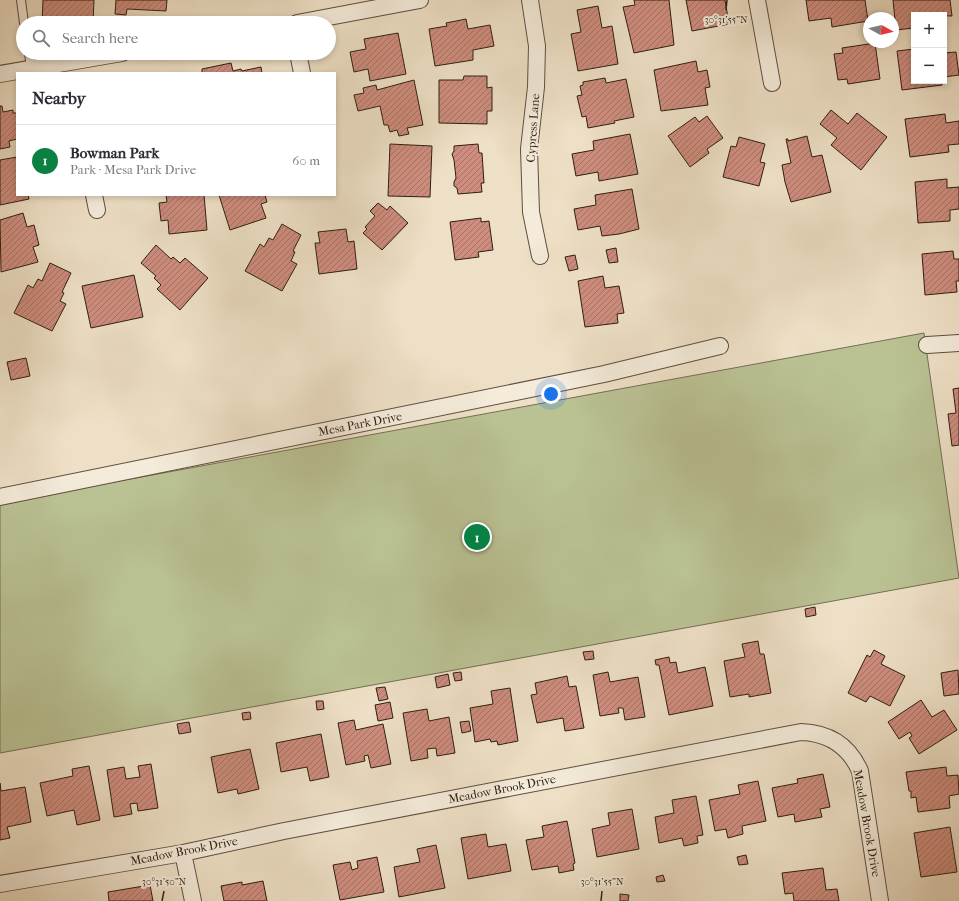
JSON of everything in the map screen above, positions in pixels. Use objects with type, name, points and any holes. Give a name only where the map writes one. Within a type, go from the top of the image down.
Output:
[{"type":"street","points":[[334,16],[420,0]]},
{"type":"street","name":"Cypress Lane","points":[[530,0],[537,46],[536,87],[529,149],[531,212],[540,256]]},
{"type":"street","points":[[758,0],[772,83]]},
{"type":"street","points":[[0,74],[31,69],[68,68],[97,60]]},
{"type":"street","points":[[299,60],[302,72]]},
{"type":"street","points":[[927,345],[959,342]]},
{"type":"street","name":"Mesa Park Drive","points":[[0,497],[604,374],[720,346]]},
{"type":"street","name":"Meadow Brook Drive","points":[[0,884],[183,852],[284,831],[801,732],[814,732],[830,737],[844,746],[855,760],[860,772],[880,901]]},
{"type":"street","points":[[183,852],[193,901]]},
{"type":"lane","points":[[21,0],[23,16]]},
{"type":"lane","points":[[30,60],[31,69]]},
{"type":"green space","points":[[924,333],[959,578],[0,753],[0,503]]},
{"type":"building","points":[[43,0],[94,0],[93,16],[42,16]]},
{"type":"building","points":[[116,0],[167,0],[166,11],[127,9],[126,15],[115,14]]},
{"type":"building","points":[[634,0],[669,0],[674,45],[634,53],[623,7],[635,5]]},
{"type":"building","points":[[686,0],[725,0],[729,24],[692,31]]},
{"type":"building","points":[[806,0],[865,0],[867,12],[863,12],[863,22],[832,27],[831,18],[809,21]]},
{"type":"building","points":[[893,0],[950,0],[952,16],[947,16],[947,12],[911,12],[911,28],[899,30],[899,12],[894,12]]},
{"type":"building","points":[[598,6],[602,28],[612,26],[618,64],[578,71],[571,34],[581,32],[577,10]]},
{"type":"building","points":[[466,19],[468,29],[490,25],[494,46],[473,50],[473,60],[435,66],[429,29],[447,26],[446,23]]},
{"type":"building","points":[[398,33],[406,74],[370,81],[368,69],[354,72],[350,52],[366,49],[364,39]]},
{"type":"building","points":[[863,45],[863,48],[876,48],[880,79],[848,84],[847,79],[838,80],[834,54],[843,53],[842,48]]},
{"type":"building","points":[[911,49],[911,84],[942,85],[902,90],[897,51]]},
{"type":"building","points":[[956,52],[959,75],[947,77],[947,53]]},
{"type":"building","points":[[696,61],[698,72],[707,70],[710,87],[705,88],[708,105],[661,111],[654,70]]},
{"type":"building","points":[[231,63],[233,71],[241,69],[242,71],[261,67],[262,72],[202,72],[202,69]]},
{"type":"building","points":[[464,76],[487,76],[487,88],[492,87],[492,111],[487,111],[487,124],[439,123],[439,80],[463,80]]},
{"type":"building","points":[[605,78],[606,83],[626,79],[634,117],[614,121],[615,123],[588,128],[586,116],[582,117],[577,96],[582,95],[580,86],[583,85],[583,82]]},
{"type":"building","points":[[414,80],[423,125],[407,128],[409,134],[399,136],[397,130],[390,132],[388,125],[384,125],[380,106],[358,111],[354,95],[364,93],[363,88],[376,85],[377,90]]},
{"type":"building","points":[[0,106],[2,106],[3,112],[13,110],[13,113],[16,113],[16,139],[9,141],[10,147],[0,149]]},
{"type":"building","points":[[831,110],[848,124],[857,113],[887,137],[861,170],[831,145],[837,138],[820,124]]},
{"type":"building","points":[[945,114],[946,123],[959,121],[959,144],[948,145],[949,152],[910,157],[905,119]]},
{"type":"building","points":[[707,116],[723,138],[707,149],[709,153],[690,167],[668,136],[695,117],[699,122]]},
{"type":"building","points":[[630,134],[638,174],[599,181],[598,172],[576,176],[572,154],[594,150],[593,141]]},
{"type":"building","points":[[807,136],[812,157],[822,155],[831,192],[791,202],[782,165],[791,163],[786,139],[788,139],[788,141]]},
{"type":"building","points":[[739,137],[765,144],[760,162],[765,163],[759,186],[723,177],[731,146],[736,147]]},
{"type":"building","points":[[390,144],[432,146],[430,197],[388,196]]},
{"type":"building","points":[[478,144],[479,153],[482,153],[484,183],[481,183],[482,192],[458,194],[457,188],[454,186],[456,178],[452,154],[454,151],[454,146]]},
{"type":"building","points":[[16,157],[16,196],[28,196],[29,199],[0,205],[0,160]]},
{"type":"building","points":[[947,179],[947,188],[959,187],[959,209],[950,210],[950,221],[918,223],[915,182]]},
{"type":"building","points":[[632,189],[639,229],[602,236],[600,226],[578,230],[574,209],[596,205],[595,195]]},
{"type":"building","points":[[166,196],[204,196],[207,230],[169,234],[168,220],[161,221],[159,203],[167,202]]},
{"type":"building","points":[[219,196],[265,196],[267,202],[261,204],[266,218],[230,230]]},
{"type":"building","points":[[378,203],[387,210],[390,206],[408,223],[382,250],[363,233],[367,229],[365,227],[375,216],[370,211]]},
{"type":"building","points":[[23,213],[27,227],[34,225],[39,245],[33,247],[38,262],[1,272],[0,220]]},
{"type":"building","points":[[481,218],[481,222],[489,221],[493,250],[478,252],[479,257],[455,260],[450,222]]},
{"type":"building","points":[[282,224],[301,235],[293,251],[295,252],[291,261],[297,264],[282,291],[245,271],[260,244],[264,247],[269,238],[273,240]]},
{"type":"building","points":[[346,229],[348,242],[354,241],[357,269],[319,274],[315,243],[320,243],[318,232]]},
{"type":"building","points":[[156,245],[171,259],[173,257],[180,263],[185,258],[208,278],[180,310],[157,289],[161,285],[154,278],[156,276],[141,263]]},
{"type":"building","points":[[616,248],[618,262],[609,263],[606,250]]},
{"type":"building","points":[[953,251],[954,259],[959,259],[959,281],[956,281],[957,292],[925,295],[922,254]]},
{"type":"building","points":[[575,255],[578,269],[569,271],[565,257]]},
{"type":"building","points":[[50,263],[71,273],[62,292],[64,293],[60,301],[66,304],[52,331],[14,313],[28,285],[33,288],[38,279],[42,281]]},
{"type":"building","points":[[134,275],[143,317],[91,328],[82,286]]},
{"type":"building","points":[[603,276],[605,288],[619,286],[624,313],[617,314],[618,323],[585,327],[578,281]]},
{"type":"building","points":[[26,358],[30,376],[11,380],[7,362]]},
{"type":"building","points":[[959,388],[959,445],[952,446],[948,414],[956,413],[953,389]]},
{"type":"building","points":[[815,607],[816,615],[806,617],[805,609]]},
{"type":"building","points":[[758,641],[760,654],[764,654],[771,693],[749,697],[749,694],[730,697],[724,661],[745,657],[742,644]]},
{"type":"building","points":[[874,650],[885,656],[881,664],[905,676],[890,706],[870,696],[866,702],[848,693],[867,655],[870,657]]},
{"type":"building","points":[[593,651],[594,659],[585,660],[583,652]]},
{"type":"building","points":[[669,657],[670,663],[676,662],[678,673],[705,667],[713,706],[669,715],[659,665],[656,665],[655,660]]},
{"type":"building","points":[[958,670],[959,694],[944,696],[941,673]]},
{"type":"building","points":[[461,672],[462,680],[455,681],[453,673]]},
{"type":"building","points":[[608,672],[610,682],[638,677],[645,717],[625,720],[623,708],[618,708],[619,713],[600,716],[593,675]]},
{"type":"building","points":[[448,674],[450,685],[437,688],[435,677]]},
{"type":"building","points":[[567,676],[569,687],[576,686],[584,728],[565,731],[563,718],[537,723],[531,695],[537,694],[535,683]]},
{"type":"building","points":[[385,687],[388,699],[379,701],[376,688]]},
{"type":"building","points":[[510,688],[518,741],[498,745],[497,741],[491,742],[490,739],[475,742],[470,708],[493,704],[491,691]]},
{"type":"building","points":[[921,700],[932,717],[944,710],[957,730],[919,754],[909,738],[912,736],[910,732],[899,739],[888,722]]},
{"type":"building","points":[[316,701],[323,701],[324,709],[317,710]]},
{"type":"building","points":[[390,702],[393,718],[378,721],[375,705]]},
{"type":"building","points":[[427,709],[429,721],[449,717],[455,753],[437,756],[436,748],[427,749],[428,758],[411,761],[403,713]]},
{"type":"building","points":[[250,712],[251,719],[243,720],[242,713]]},
{"type":"building","points":[[354,720],[356,730],[383,724],[391,764],[371,768],[368,755],[364,756],[365,761],[346,765],[338,723]]},
{"type":"building","points":[[469,721],[471,731],[462,733],[460,722]]},
{"type":"building","points":[[189,722],[191,732],[179,734],[177,724]]},
{"type":"building","points":[[321,734],[329,777],[310,781],[307,767],[281,772],[276,743]]},
{"type":"building","points":[[250,749],[259,789],[238,794],[237,789],[218,793],[211,757]]},
{"type":"building","points":[[151,764],[158,808],[138,811],[137,803],[130,804],[132,814],[114,817],[107,770],[124,767],[126,779],[140,777],[138,766]]},
{"type":"building","points":[[89,766],[100,820],[77,825],[74,810],[47,816],[40,783],[73,776],[72,769]]},
{"type":"building","points":[[946,767],[947,776],[958,775],[959,794],[949,796],[950,808],[918,812],[916,797],[911,798],[911,791],[909,791],[906,772]]},
{"type":"building","points":[[823,774],[830,807],[820,809],[822,817],[795,822],[794,814],[778,817],[772,788],[798,783],[797,779]]},
{"type":"building","points":[[758,781],[766,821],[742,826],[743,834],[728,838],[726,829],[715,831],[709,800],[740,794],[738,785]]},
{"type":"building","points":[[0,783],[1,791],[25,787],[31,822],[7,827],[10,838],[0,840]]},
{"type":"building","points":[[696,796],[703,835],[697,836],[698,843],[684,846],[682,838],[659,843],[655,817],[674,813],[672,800]]},
{"type":"building","points":[[632,809],[639,849],[597,857],[592,829],[610,825],[608,813]]},
{"type":"building","points":[[567,821],[575,863],[573,864],[574,870],[559,873],[558,866],[532,870],[526,840],[544,837],[542,826]]},
{"type":"building","points":[[950,827],[957,872],[921,877],[914,833]]},
{"type":"building","points":[[486,834],[488,847],[506,844],[511,871],[468,879],[461,838]]},
{"type":"building","points":[[436,845],[445,888],[399,897],[394,867],[420,862],[417,849]]},
{"type":"building","points":[[746,855],[748,864],[739,865],[737,857]]},
{"type":"building","points":[[377,857],[384,892],[340,900],[333,865],[350,862],[352,870],[358,868],[357,861]]},
{"type":"building","points":[[823,868],[826,890],[837,889],[839,901],[794,901],[793,893],[785,894],[782,873]]},
{"type":"building","points":[[663,875],[665,881],[657,882],[656,877]]},
{"type":"building","points":[[263,881],[267,901],[224,901],[221,886],[242,882],[242,885]]},
{"type":"building","points":[[150,885],[153,901],[109,901],[108,892]]},
{"type":"building","points":[[620,894],[629,895],[628,901],[620,901]]},
{"type":"place","name":"Bowman Park","points":[[477,537]]}]
